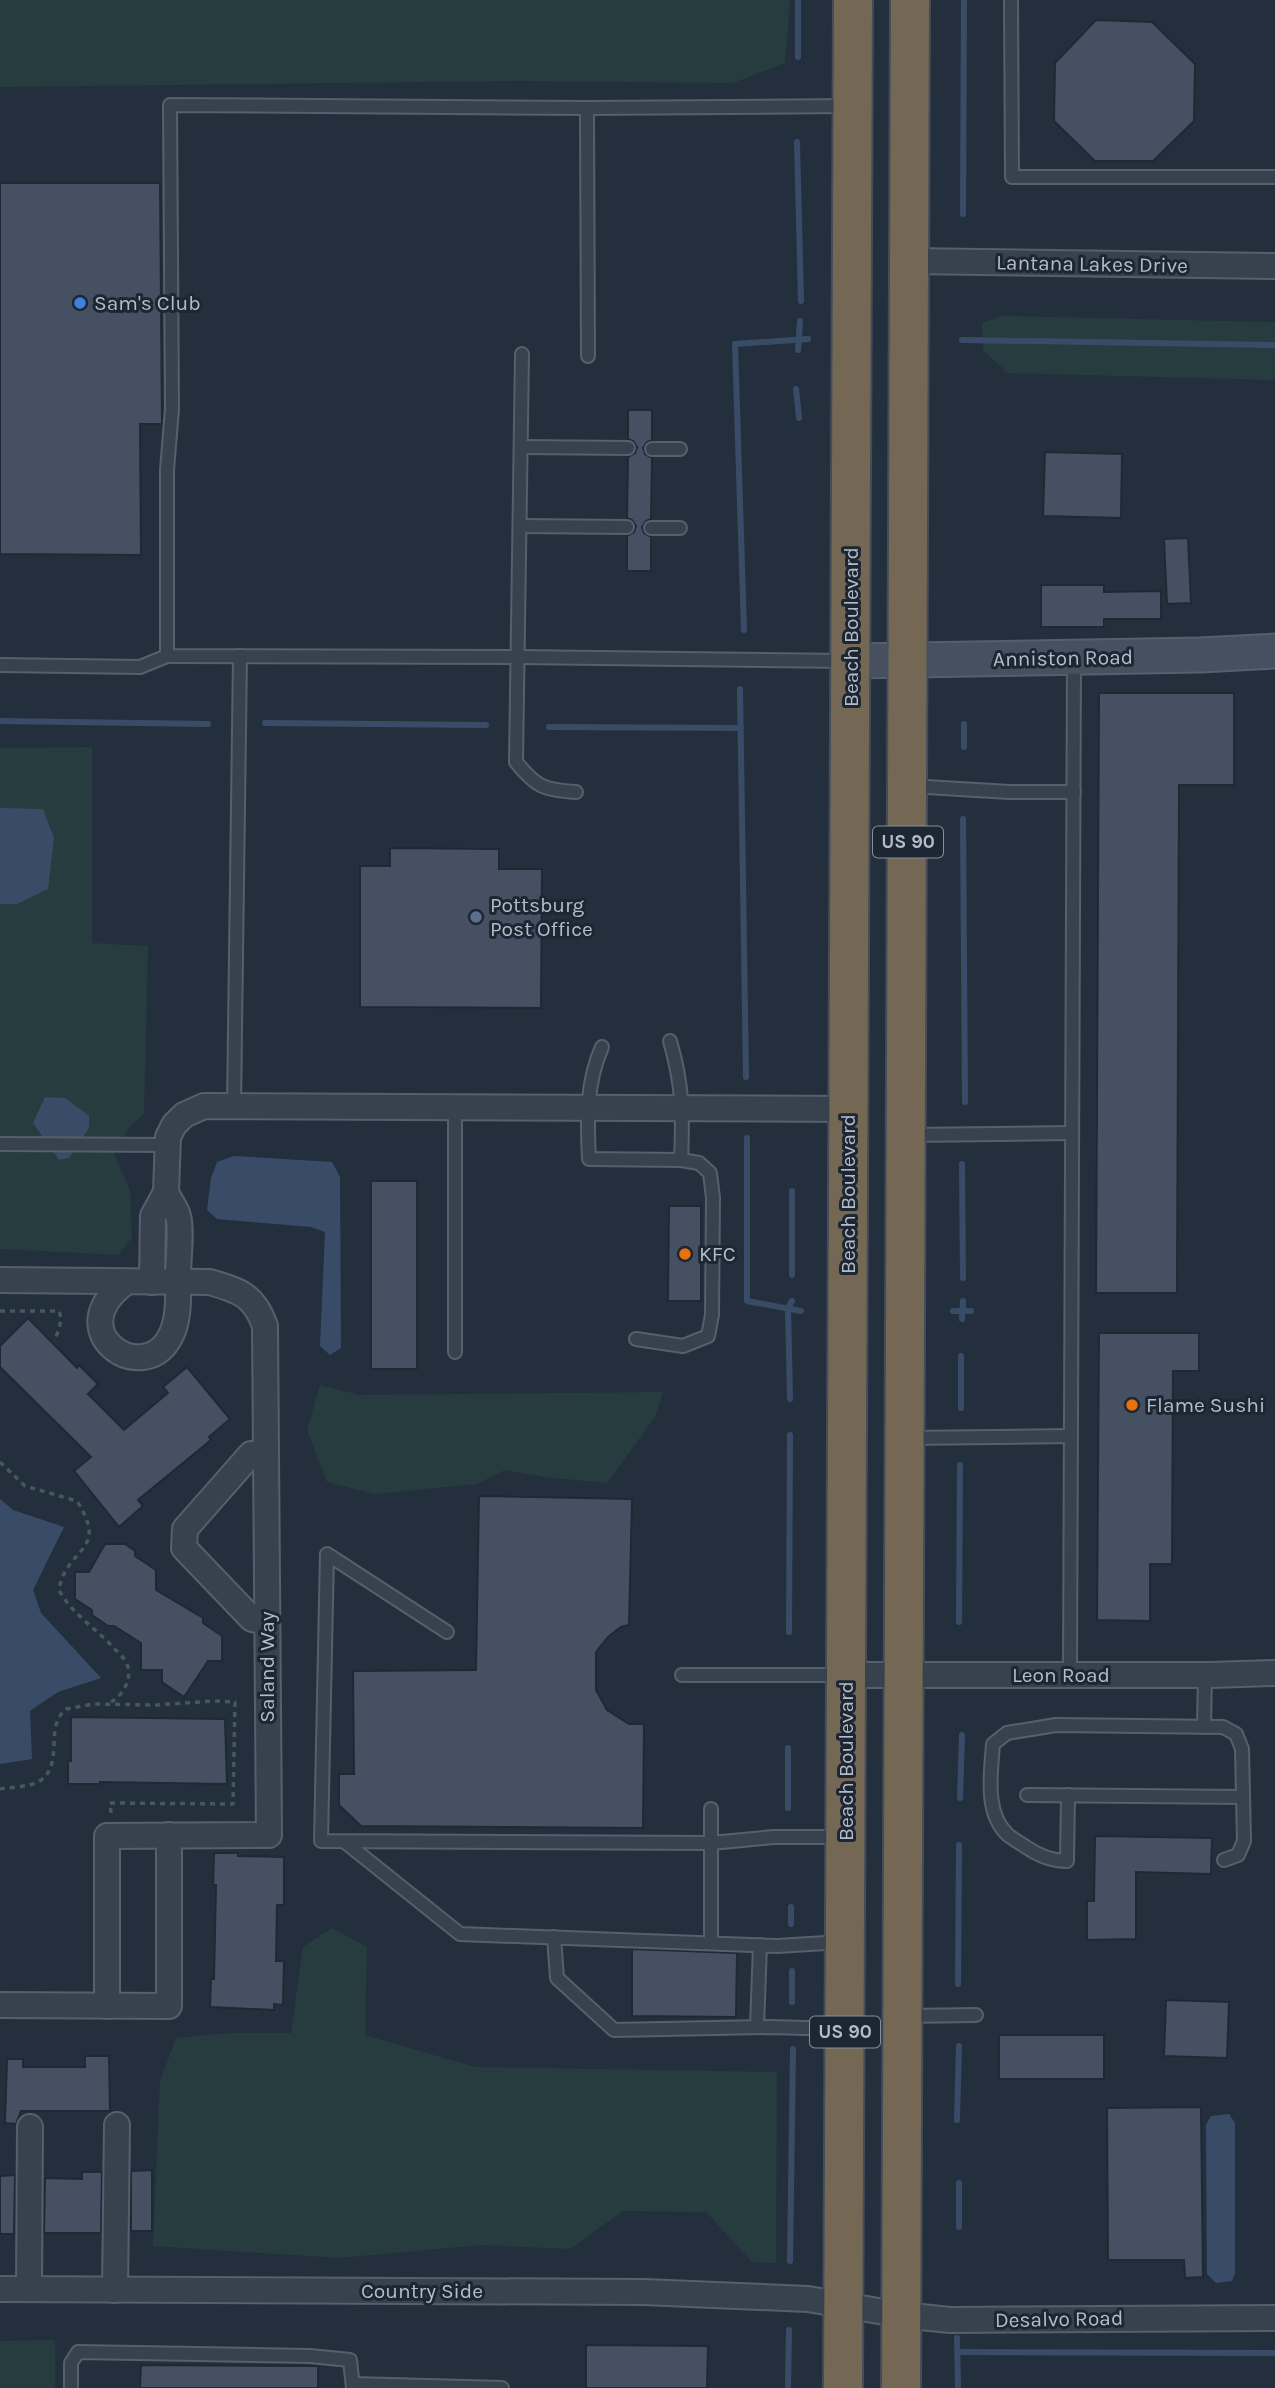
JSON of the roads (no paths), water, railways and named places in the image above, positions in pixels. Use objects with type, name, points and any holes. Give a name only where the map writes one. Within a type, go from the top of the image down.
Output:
[{"type":"highway","name":"Beach Boulevard","points":[[843,2388],[853,0]]},
{"type":"highway","name":"US 90","points":[[901,2388],[910,0]]},
{"type":"street","name":"Lantana Lakes Drive","points":[[909,261],[1275,266]]},
{"type":"street","name":"Anniston Road","points":[[851,662],[1275,651]]},
{"type":"street","points":[[152,1282],[153,1216],[166,1192],[168,1137],[174,1125],[184,1115],[204,1106],[848,1109]]},
{"type":"street","points":[[126,1282],[105,1300],[100,1312],[104,1338],[112,1348],[123,1355],[136,1358],[149,1356],[160,1350],[169,1340],[177,1315],[179,1217],[166,1192]]},
{"type":"street","name":"Saland Way","points":[[0,1280],[210,1282],[249,1299],[259,1309],[265,1326],[269,1835],[107,1836],[107,2006]]},
{"type":"street","points":[[266,1453],[251,1454],[185,1529],[184,1548],[252,1619],[267,1622]]},
{"type":"street","name":"Leon Road","points":[[847,1675],[1205,1675],[1275,1672]]},
{"type":"street","points":[[0,2005],[169,2006],[169,1836]]},
{"type":"street","points":[[115,2290],[117,2125]]},
{"type":"street","points":[[29,2289],[30,2127]]},
{"type":"street","name":"Country Side","points":[[0,2289],[644,2292],[808,2299],[844,2305]]},
{"type":"street","name":"Desalvo Road","points":[[844,2305],[950,2320],[1275,2318]]},
{"type":"lane","points":[[1012,0],[1012,177],[1275,177]]},
{"type":"lane","points":[[167,656],[167,470],[172,409],[170,105],[587,108],[853,106]]},
{"type":"lane","points":[[587,108],[587,356]]},
{"type":"lane","points":[[523,354],[516,762],[531,780],[555,790],[576,792]]},
{"type":"lane","points":[[521,447],[628,448]]},
{"type":"lane","points":[[652,449],[680,449]]},
{"type":"lane","points":[[520,526],[627,527]]},
{"type":"lane","points":[[651,528],[680,528]]},
{"type":"lane","points":[[0,665],[140,667],[167,656],[851,662]]},
{"type":"lane","points":[[234,1106],[240,656]]},
{"type":"lane","points":[[1070,1675],[1074,657]]},
{"type":"lane","points":[[908,786],[1009,793],[1074,792]]},
{"type":"lane","points":[[670,1041],[678,1068],[683,1108],[681,1160]]},
{"type":"lane","points":[[602,1047],[594,1065],[587,1108],[589,1159],[681,1160],[699,1163],[710,1173],[713,1198],[712,1315],[708,1336],[683,1346],[636,1339]]},
{"type":"lane","points":[[455,1107],[455,1352]]},
{"type":"lane","points":[[907,1135],[1072,1133]]},
{"type":"lane","points":[[0,1144],[168,1145]]},
{"type":"lane","points":[[906,1438],[1071,1436]]},
{"type":"lane","points":[[447,1632],[327,1554],[321,1841],[711,1843],[774,1837],[846,1837]]},
{"type":"lane","points":[[681,1675],[847,1675]]},
{"type":"lane","points":[[1204,1727],[1205,1675]]},
{"type":"lane","points":[[1068,1795],[1067,1861],[1055,1861],[1032,1851],[1006,1834],[994,1813],[991,1768],[993,1744],[1007,1733],[1056,1725],[1223,1727],[1236,1734],[1242,1749],[1244,1841],[1238,1855],[1224,1860]]},
{"type":"lane","points":[[1027,1795],[1243,1797]]},
{"type":"lane","points":[[711,1809],[711,1944]]},
{"type":"lane","points":[[345,1842],[460,1934],[711,1944],[845,1942]]},
{"type":"lane","points":[[554,1937],[558,1978],[614,2030],[845,2030]]},
{"type":"lane","points":[[757,2028],[760,1945]]},
{"type":"lane","points":[[903,2016],[976,2015]]},
{"type":"lane","points":[[71,2388],[71,2363],[78,2352],[310,2356],[350,2360],[353,2386],[502,2388]]},
{"type":"water","points":[[0,808],[43,809],[54,838],[48,889],[17,904],[0,904]]},
{"type":"water","points":[[45,1097],[65,1098],[89,1116],[89,1128],[69,1158],[59,1160],[33,1123]]},
{"type":"water","points":[[234,1156],[332,1162],[340,1177],[341,1348],[330,1355],[320,1346],[325,1232],[311,1227],[217,1219],[207,1210],[211,1178],[217,1162]]},
{"type":"water","points":[[0,1499],[13,1510],[64,1527],[33,1590],[41,1613],[101,1678],[58,1692],[30,1711],[32,1759],[0,1764]]},
{"type":"water","points":[[1229,2114],[1235,2123],[1235,2273],[1232,2281],[1216,2283],[1207,2274],[1206,2125],[1211,2116]]},
{"type":"waterway","points":[[798,0],[798,57]]},
{"type":"waterway","points":[[963,214],[964,0]]},
{"type":"waterway","points":[[797,142],[801,301]]},
{"type":"waterway","points":[[798,350],[800,321]]},
{"type":"waterway","points":[[744,630],[735,344],[808,339]]},
{"type":"waterway","points":[[962,340],[1275,345]]},
{"type":"waterway","points":[[796,389],[799,418]]},
{"type":"waterway","points":[[740,689],[746,1077]]},
{"type":"waterway","points":[[0,721],[208,724]]},
{"type":"waterway","points":[[265,723],[486,725]]},
{"type":"waterway","points":[[964,724],[964,747]]},
{"type":"waterway","points":[[549,727],[741,728]]},
{"type":"waterway","points":[[963,819],[965,1102]]},
{"type":"waterway","points":[[747,1138],[747,1301],[801,1311]]},
{"type":"waterway","points":[[962,1164],[963,1278]]},
{"type":"waterway","points":[[792,1191],[792,1275]]},
{"type":"waterway","points":[[790,1399],[788,1308],[792,1301]]},
{"type":"waterway","points":[[962,1319],[963,1301]]},
{"type":"waterway","points":[[953,1311],[971,1311]]},
{"type":"waterway","points":[[961,1356],[961,1408]]},
{"type":"waterway","points":[[789,1632],[790,1435]]},
{"type":"waterway","points":[[959,1622],[960,1465]]},
{"type":"waterway","points":[[960,1798],[962,1735]]},
{"type":"waterway","points":[[788,1748],[788,1808]]},
{"type":"waterway","points":[[958,1984],[959,1845]]},
{"type":"waterway","points":[[791,1907],[791,1924]]},
{"type":"waterway","points":[[792,1971],[792,2002]]},
{"type":"waterway","points":[[957,2120],[959,2046]]},
{"type":"waterway","points":[[790,2261],[793,2049]]},
{"type":"waterway","points":[[959,2183],[959,2227]]},
{"type":"waterway","points":[[788,2388],[789,2330]]},
{"type":"waterway","points":[[957,2338],[958,2388]]},
{"type":"waterway","points":[[959,2352],[1275,2353]]},
{"type":"place","name":"Sam's Club","points":[[80,303]]},
{"type":"place","name":"Pottsburg Post Office","points":[[476,917]]},
{"type":"place","name":"KFC","points":[[685,1254]]},
{"type":"place","name":"Flame Sushi","points":[[1132,1405]]}]
